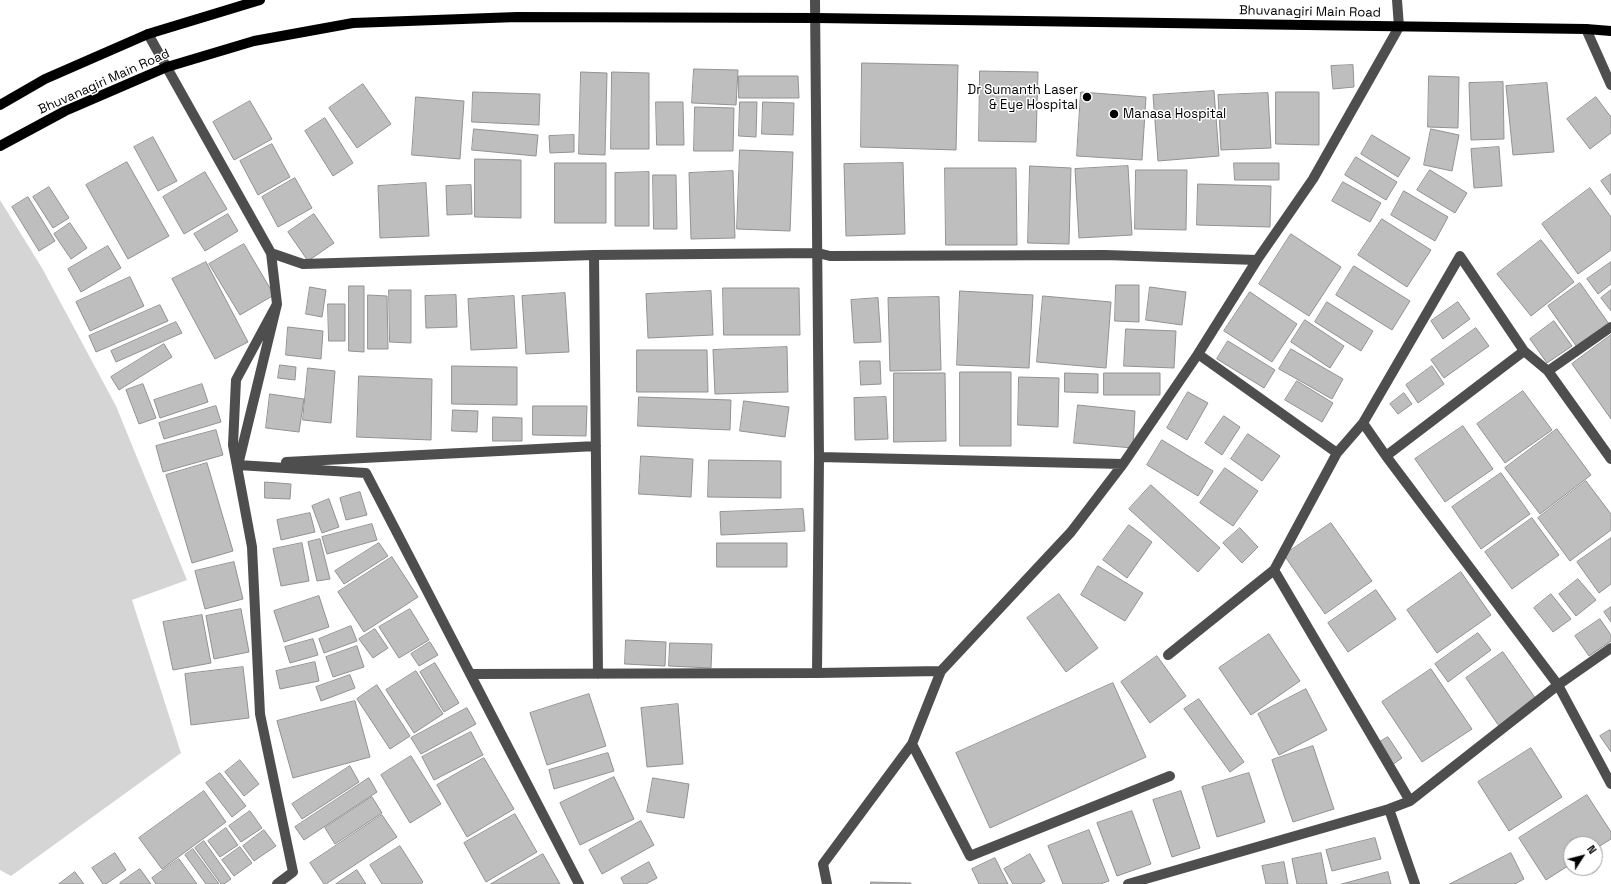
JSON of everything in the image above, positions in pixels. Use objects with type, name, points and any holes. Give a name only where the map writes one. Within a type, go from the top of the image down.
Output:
[{"type":"main road","name":"Bhuvanagiri Main Road","points":[[0,105],[45,80],[148,34],[260,0]]},
{"type":"main road","name":"Bhuvanagiri Main Road","points":[[0,146],[65,111],[167,67],[254,41],[353,23],[517,17],[816,18],[1586,29],[1611,31]]},
{"type":"street","points":[[815,0],[819,457],[817,673]]},
{"type":"street","points":[[827,884],[823,864],[912,744],[941,671],[1071,532],[1123,464],[1198,354],[1257,260],[1313,179],[1399,27],[1397,0]]},
{"type":"street","points":[[1586,29],[1611,85]]},
{"type":"street","points":[[148,34],[271,253],[277,304],[238,465]]},
{"type":"street","points":[[271,253],[303,264],[594,255],[818,253],[830,256],[1105,254],[1257,260]]},
{"type":"street","points":[[594,255],[598,674]]},
{"type":"street","points":[[1168,655],[1274,570],[1337,453],[1363,423],[1460,256],[1524,351],[1548,371],[1611,459]]},
{"type":"street","points":[[277,304],[236,380],[233,445],[252,547],[260,714],[293,872],[278,884]]},
{"type":"street","points":[[1548,371],[1611,328]]},
{"type":"street","points":[[1386,456],[1524,351]]},
{"type":"street","points":[[1198,354],[1337,453]]},
{"type":"street","points":[[1363,423],[1386,456],[1558,685],[1611,784]]},
{"type":"street","points":[[233,445],[238,465]]},
{"type":"street","points":[[238,465],[596,446]]},
{"type":"street","points":[[819,457],[1123,464]]},
{"type":"street","points":[[238,465],[366,473],[579,884]]},
{"type":"street","points":[[1274,570],[1410,801]]},
{"type":"street","points":[[1128,884],[1389,809],[1410,801],[1558,685],[1611,648]]},
{"type":"street","points":[[470,674],[817,673],[941,671]]},
{"type":"street","points":[[912,744],[970,856],[1170,776]]},
{"type":"street","points":[[1389,809],[1415,884]]},
{"type":"shaded area","points":[[0,200],[42,268],[116,406],[187,580],[132,600],[181,753],[11,876],[0,870]]},
{"type":"building","points":[[862,63],[958,65],[956,150],[861,147]]},
{"type":"building","points":[[1353,65],[1354,87],[1333,89],[1331,66]]},
{"type":"building","points":[[694,69],[738,70],[736,105],[692,103]]},
{"type":"building","points":[[980,71],[1038,72],[1036,142],[979,141]]},
{"type":"building","points":[[581,72],[607,73],[605,155],[579,154]]},
{"type":"building","points":[[612,72],[649,73],[649,149],[611,149]]},
{"type":"building","points":[[739,76],[798,76],[799,98],[739,98]]},
{"type":"building","points":[[1429,76],[1459,77],[1458,128],[1428,127]]},
{"type":"building","points":[[1503,82],[1504,139],[1471,140],[1469,83]]},
{"type":"building","points":[[1547,83],[1554,152],[1513,155],[1506,86]]},
{"type":"building","points":[[363,84],[391,124],[357,148],[329,108]]},
{"type":"building","points":[[1214,91],[1219,156],[1158,161],[1153,95]]},
{"type":"building","points":[[473,92],[540,94],[539,125],[472,122]]},
{"type":"building","points":[[1081,92],[1146,97],[1142,160],[1077,156]]},
{"type":"building","points":[[1276,92],[1319,92],[1319,145],[1276,144]]},
{"type":"building","points":[[1268,93],[1271,148],[1221,150],[1218,95]]},
{"type":"building","points":[[416,97],[464,101],[460,159],[412,155]]},
{"type":"building","points":[[1596,97],[1611,117],[1611,133],[1590,149],[1567,119]]},
{"type":"building","points":[[250,101],[272,139],[234,160],[213,122]]},
{"type":"building","points":[[656,102],[683,102],[684,145],[657,145]]},
{"type":"building","points":[[740,102],[757,102],[756,137],[739,136]]},
{"type":"building","points":[[763,102],[794,103],[793,135],[762,134]]},
{"type":"building","points":[[695,107],[734,108],[733,151],[694,151]]},
{"type":"building","points":[[325,118],[353,163],[333,176],[305,131]]},
{"type":"building","points":[[474,129],[538,135],[536,156],[472,150]]},
{"type":"building","points":[[1431,129],[1459,135],[1452,171],[1424,165]]},
{"type":"building","points":[[574,135],[574,152],[550,153],[549,136]]},
{"type":"building","points":[[1372,135],[1410,158],[1398,177],[1361,154]]},
{"type":"building","points":[[153,137],[177,181],[158,191],[134,147]]},
{"type":"building","points":[[272,144],[290,177],[258,195],[240,161]]},
{"type":"building","points":[[1499,147],[1502,186],[1474,188],[1471,149]]},
{"type":"building","points":[[740,150],[793,152],[790,231],[737,229]]},
{"type":"building","points":[[1356,157],[1397,182],[1386,200],[1345,175]]},
{"type":"building","points":[[475,159],[521,160],[521,218],[475,217]]},
{"type":"building","points":[[127,162],[169,236],[128,259],[86,185]]},
{"type":"building","points":[[555,163],[606,163],[606,223],[555,223]]},
{"type":"building","points":[[903,163],[905,234],[846,236],[844,164]]},
{"type":"building","points":[[1234,163],[1279,163],[1279,180],[1235,180]]},
{"type":"building","points":[[1030,166],[1071,168],[1069,244],[1028,243]]},
{"type":"building","points":[[1128,166],[1132,235],[1079,238],[1075,169]]},
{"type":"building","points":[[945,168],[1016,168],[1017,245],[946,245]]},
{"type":"building","points":[[1136,170],[1187,170],[1186,230],[1135,229]]},
{"type":"building","points":[[1430,170],[1467,193],[1455,213],[1417,190]]},
{"type":"building","points":[[733,171],[735,238],[691,239],[689,173]]},
{"type":"building","points":[[205,172],[227,209],[184,234],[163,197]]},
{"type":"building","points":[[649,172],[649,226],[615,226],[615,173]]},
{"type":"building","points":[[1611,174],[1611,195],[1601,181]]},
{"type":"building","points":[[653,175],[676,175],[677,229],[654,229]]},
{"type":"building","points":[[295,178],[312,208],[278,227],[262,197]]},
{"type":"building","points":[[1343,182],[1381,203],[1370,222],[1332,201]]},
{"type":"building","points":[[426,183],[429,236],[380,238],[378,186]]},
{"type":"building","points":[[1198,184],[1271,186],[1270,227],[1197,225]]},
{"type":"building","points":[[471,185],[472,214],[447,215],[446,186]]},
{"type":"building","points":[[49,187],[69,218],[53,228],[33,197]]},
{"type":"building","points":[[1590,188],[1611,217],[1611,250],[1578,274],[1542,224]]},
{"type":"building","points":[[1404,191],[1448,217],[1435,241],[1391,215]]},
{"type":"building","points":[[28,197],[55,241],[39,251],[12,207]]},
{"type":"building","points":[[228,214],[238,231],[205,251],[194,234]]},
{"type":"building","points":[[314,214],[334,243],[308,261],[288,232]]},
{"type":"building","points":[[1382,219],[1431,250],[1407,287],[1358,255]]},
{"type":"building","points":[[70,223],[87,248],[71,259],[54,234]]},
{"type":"building","points":[[1291,234],[1341,267],[1309,316],[1259,284]]},
{"type":"building","points":[[1541,240],[1574,282],[1531,316],[1497,274]]},
{"type":"building","points":[[244,244],[274,295],[240,315],[209,264]]},
{"type":"building","points":[[108,246],[121,268],[81,292],[68,269]]},
{"type":"building","points":[[206,262],[248,342],[215,359],[172,279]]},
{"type":"building","points":[[1611,262],[1611,284],[1598,294],[1587,279]]},
{"type":"building","points":[[1354,266],[1410,301],[1392,330],[1336,295]]},
{"type":"building","points":[[130,277],[144,306],[90,331],[76,302]]},
{"type":"building","points":[[1580,283],[1609,324],[1577,347],[1548,306]]},
{"type":"building","points":[[1116,285],[1139,285],[1139,322],[1115,321]]},
{"type":"building","points":[[349,286],[364,286],[364,352],[349,351]]},
{"type":"building","points":[[310,287],[326,290],[322,317],[306,314]]},
{"type":"building","points":[[1150,287],[1186,292],[1182,325],[1146,320]]},
{"type":"building","points":[[723,288],[799,288],[800,335],[724,335]]},
{"type":"building","points":[[389,290],[411,290],[411,343],[390,342]]},
{"type":"building","points":[[1611,290],[1611,311],[1601,298]]},
{"type":"building","points":[[711,291],[713,335],[648,338],[646,294]]},
{"type":"building","points":[[960,291],[1033,295],[1029,368],[957,365]]},
{"type":"building","points":[[1250,292],[1297,324],[1272,362],[1224,331]]},
{"type":"building","points":[[565,293],[569,352],[526,354],[522,296]]},
{"type":"building","points":[[368,295],[387,296],[388,349],[368,349]]},
{"type":"building","points":[[456,295],[457,327],[426,328],[425,296]]},
{"type":"building","points":[[514,296],[517,348],[471,350],[468,299]]},
{"type":"building","points":[[1043,296],[1111,302],[1106,368],[1037,362]]},
{"type":"building","points":[[939,297],[941,370],[890,371],[888,298]]},
{"type":"building","points":[[878,298],[881,342],[854,343],[851,300]]},
{"type":"building","points":[[1327,302],[1373,331],[1361,351],[1315,322]]},
{"type":"building","points":[[1458,302],[1470,319],[1443,339],[1431,321]]},
{"type":"building","points":[[328,304],[345,304],[345,341],[329,341]]},
{"type":"building","points":[[160,305],[168,321],[96,352],[89,336]]},
{"type":"building","points":[[1305,320],[1344,346],[1330,368],[1291,342]]},
{"type":"building","points":[[1554,321],[1572,346],[1547,363],[1530,339]]},
{"type":"building","points":[[176,322],[182,333],[116,362],[111,351]]},
{"type":"building","points":[[288,327],[323,331],[321,359],[286,355]]},
{"type":"building","points":[[1476,328],[1489,346],[1444,378],[1431,360]]},
{"type":"building","points":[[1126,329],[1176,331],[1174,368],[1124,366]]},
{"type":"building","points":[[1611,335],[1611,419],[1572,364]]},
{"type":"building","points":[[1228,341],[1275,370],[1264,388],[1217,359]]},
{"type":"building","points":[[164,344],[172,357],[119,390],[111,377]]},
{"type":"building","points":[[787,347],[788,392],[715,394],[713,350]]},
{"type":"building","points":[[1291,349],[1343,379],[1332,399],[1279,369]]},
{"type":"building","points":[[637,350],[707,350],[708,392],[637,392]]},
{"type":"building","points":[[860,361],[880,361],[881,384],[861,385]]},
{"type":"building","points":[[280,365],[296,367],[295,380],[278,378]]},
{"type":"building","points":[[452,366],[517,367],[517,405],[452,404]]},
{"type":"building","points":[[1432,366],[1444,384],[1418,403],[1406,385]]},
{"type":"building","points":[[308,368],[335,371],[331,423],[303,420]]},
{"type":"building","points":[[960,372],[1011,372],[1011,446],[960,446]]},
{"type":"building","points":[[894,373],[945,373],[946,441],[894,442]]},
{"type":"building","points":[[1065,373],[1098,374],[1098,393],[1065,392]]},
{"type":"building","points":[[1104,373],[1160,373],[1160,395],[1104,395]]},
{"type":"building","points":[[359,376],[432,379],[431,440],[357,437]]},
{"type":"building","points":[[1019,377],[1059,378],[1058,427],[1018,425]]},
{"type":"building","points":[[1297,381],[1333,403],[1322,422],[1285,400]]},
{"type":"building","points":[[143,384],[156,418],[139,424],[126,390]]},
{"type":"building","points":[[202,384],[208,402],[160,418],[154,400]]},
{"type":"building","points":[[1523,391],[1552,430],[1505,463],[1477,424]]},
{"type":"building","points":[[1188,392],[1208,403],[1187,440],[1167,428]]},
{"type":"building","points":[[1404,393],[1412,404],[1398,414],[1390,404]]},
{"type":"building","points":[[270,394],[304,399],[299,432],[266,428]]},
{"type":"building","points":[[639,397],[731,400],[730,430],[638,426]]},
{"type":"building","points":[[886,397],[888,439],[855,440],[854,398]]},
{"type":"building","points":[[744,401],[789,407],[785,437],[740,431]]},
{"type":"building","points":[[1078,405],[1135,411],[1133,448],[1074,443]]},
{"type":"building","points":[[216,406],[221,422],[164,439],[159,423]]},
{"type":"building","points":[[533,406],[587,406],[586,436],[533,435]]},
{"type":"building","points":[[453,410],[478,411],[477,432],[452,431]]},
{"type":"building","points":[[1224,416],[1240,427],[1222,455],[1205,443]]},
{"type":"building","points":[[493,417],[522,418],[522,441],[493,441]]},
{"type":"building","points":[[1463,426],[1493,469],[1445,502],[1415,459]]},
{"type":"building","points":[[1557,429],[1591,475],[1540,514],[1505,468]]},
{"type":"building","points":[[216,430],[223,455],[163,472],[156,446]]},
{"type":"building","points":[[1248,434],[1280,456],[1262,481],[1231,459]]},
{"type":"building","points":[[1162,440],[1213,471],[1198,496],[1147,465]]},
{"type":"building","points":[[641,456],[693,459],[691,497],[639,494]]},
{"type":"building","points":[[709,460],[781,461],[781,498],[708,497]]},
{"type":"building","points":[[207,463],[233,551],[192,563],[166,475]]},
{"type":"building","points":[[1225,468],[1258,491],[1233,526],[1200,503]]},
{"type":"building","points":[[1501,473],[1530,514],[1481,549],[1452,507]]},
{"type":"building","points":[[1586,481],[1611,514],[1611,530],[1570,561],[1538,518]]},
{"type":"building","points":[[265,482],[291,484],[290,499],[265,498]]},
{"type":"building","points":[[1151,485],[1220,548],[1198,572],[1129,509]]},
{"type":"building","points":[[360,492],[367,515],[346,520],[340,498]]},
{"type":"building","points":[[329,499],[339,527],[322,533],[312,506]]},
{"type":"building","points":[[803,509],[805,531],[721,535],[720,512]]},
{"type":"building","points":[[310,513],[315,532],[281,540],[277,520]]},
{"type":"building","points":[[1532,518],[1559,555],[1512,589],[1485,552]]},
{"type":"building","points":[[1331,523],[1372,581],[1325,614],[1284,555]]},
{"type":"building","points":[[372,524],[377,540],[327,554],[322,537]]},
{"type":"building","points":[[1129,525],[1152,542],[1127,578],[1103,560]]},
{"type":"building","points":[[1240,528],[1258,547],[1242,563],[1223,543]]},
{"type":"building","points":[[1611,538],[1611,584],[1599,593],[1577,562]]},
{"type":"building","points":[[320,539],[330,579],[317,581],[308,542]]},
{"type":"building","points":[[302,543],[309,581],[281,586],[273,549]]},
{"type":"building","points":[[379,543],[388,556],[344,584],[335,571]]},
{"type":"building","points":[[717,543],[787,543],[787,567],[717,567]]},
{"type":"building","points":[[392,557],[418,597],[364,632],[338,592]]},
{"type":"building","points":[[234,562],[243,599],[205,609],[195,571]]},
{"type":"building","points":[[1098,566],[1143,593],[1125,621],[1081,595]]},
{"type":"building","points":[[1461,572],[1491,615],[1437,653],[1407,610]]},
{"type":"building","points":[[1578,579],[1596,600],[1576,616],[1559,594]]},
{"type":"building","points":[[1376,590],[1396,619],[1348,652],[1328,623]]},
{"type":"building","points":[[1059,594],[1098,648],[1066,672],[1027,618]]},
{"type":"building","points":[[1551,594],[1571,619],[1553,632],[1534,608]]},
{"type":"building","points":[[319,596],[329,627],[284,642],[274,611]]},
{"type":"building","points":[[1611,607],[1611,622],[1604,612]]},
{"type":"building","points":[[241,609],[249,652],[214,659],[206,616]]},
{"type":"building","points":[[410,609],[429,640],[399,658],[379,627]]},
{"type":"building","points":[[202,615],[211,663],[173,670],[163,622]]},
{"type":"building","points":[[1600,619],[1611,635],[1611,641],[1589,656],[1575,636]]},
{"type":"building","points":[[351,626],[357,641],[324,653],[319,639]]},
{"type":"building","points":[[375,629],[388,648],[373,658],[359,639]]},
{"type":"building","points":[[1478,633],[1491,650],[1448,682],[1435,664]]},
{"type":"building","points":[[1269,634],[1300,681],[1251,715],[1219,668]]},
{"type":"building","points":[[313,639],[318,655],[290,663],[285,647]]},
{"type":"building","points":[[626,640],[666,642],[665,666],[625,664]]},
{"type":"building","points":[[430,642],[438,655],[419,666],[411,654]]},
{"type":"building","points":[[670,643],[712,644],[711,668],[669,666]]},
{"type":"building","points":[[357,646],[364,667],[333,677],[326,657]]},
{"type":"building","points":[[1503,652],[1536,699],[1499,726],[1466,678]]},
{"type":"building","points":[[1157,656],[1186,696],[1150,723],[1121,682]]},
{"type":"building","points":[[315,662],[319,681],[280,689],[276,671]]},
{"type":"building","points":[[435,663],[459,703],[444,712],[420,672]]},
{"type":"building","points":[[243,667],[249,718],[191,725],[185,674]]},
{"type":"building","points":[[1431,669],[1472,729],[1422,762],[1382,702]]},
{"type":"building","points":[[416,671],[443,714],[414,733],[386,690]]},
{"type":"building","points":[[350,675],[355,688],[321,701],[316,687]]},
{"type":"building","points":[[1113,683],[1146,757],[990,828],[956,753]]},
{"type":"building","points":[[377,685],[410,736],[390,749],[357,699]]},
{"type":"building","points":[[1306,689],[1327,730],[1279,755],[1258,714]]},
{"type":"building","points":[[589,694],[606,746],[547,765],[530,713]]},
{"type":"building","points":[[1199,699],[1244,762],[1230,772],[1184,709]]},
{"type":"building","points":[[355,701],[370,757],[293,778],[277,721]]},
{"type":"building","points":[[678,704],[683,764],[647,767],[641,708]]},
{"type":"building","points":[[467,708],[476,724],[421,754],[411,738]]},
{"type":"building","points":[[1610,730],[1611,732],[1611,752],[1600,736]]},
{"type":"building","points":[[471,732],[483,755],[434,780],[422,757]]},
{"type":"building","points":[[1388,737],[1402,758],[1392,765],[1378,743]]},
{"type":"building","points":[[1313,746],[1334,809],[1293,822],[1272,760]]},
{"type":"building","points":[[1531,748],[1562,797],[1509,831],[1478,782]]},
{"type":"building","points":[[608,753],[614,771],[554,789],[549,770]]},
{"type":"building","points":[[411,756],[441,804],[410,823],[381,775]]},
{"type":"building","points":[[484,758],[514,809],[467,837],[437,785]]},
{"type":"building","points":[[240,760],[259,784],[244,796],[225,772]]},
{"type":"building","points":[[350,766],[359,782],[302,819],[292,804]]},
{"type":"building","points":[[220,773],[246,806],[232,817],[206,783]]},
{"type":"building","points":[[1249,773],[1265,822],[1217,837],[1202,787]]},
{"type":"building","points":[[614,777],[634,819],[580,845],[560,803]]},
{"type":"building","points":[[369,778],[377,792],[304,840],[295,827]]},
{"type":"building","points":[[653,778],[689,784],[684,818],[647,812]]},
{"type":"building","points":[[204,791],[226,822],[162,869],[139,838]]},
{"type":"building","points":[[1181,791],[1200,848],[1172,857],[1153,800]]},
{"type":"building","points":[[1587,795],[1611,832],[1611,839],[1603,844],[1603,836],[1563,836],[1563,869],[1546,880],[1519,838]]},
{"type":"building","points":[[372,797],[382,813],[335,844],[325,828]]},
{"type":"building","points":[[250,811],[262,828],[241,842],[229,826]]},
{"type":"building","points":[[1132,811],[1151,864],[1117,876],[1097,823]]},
{"type":"building","points":[[515,814],[537,852],[486,882],[464,843]]},
{"type":"building","points":[[382,815],[397,837],[324,884],[310,863]]},
{"type":"building","points":[[641,821],[654,845],[602,874],[589,850]]},
{"type":"building","points":[[226,828],[238,845],[220,857],[208,841]]},
{"type":"building","points":[[264,830],[276,846],[254,861],[243,846]]},
{"type":"building","points":[[1089,830],[1109,881],[1100,884],[1063,884],[1048,846]]},
{"type":"building","points":[[1375,838],[1381,859],[1332,871],[1326,850]]},
{"type":"building","points":[[204,841],[231,879],[224,884],[221,884],[195,848]]},
{"type":"building","points":[[400,846],[423,882],[421,884],[382,884],[370,865]]},
{"type":"building","points":[[240,847],[252,863],[234,876],[222,860]]},
{"type":"building","points":[[193,849],[219,884],[206,884],[185,855]]},
{"type":"building","points":[[115,853],[126,870],[106,884],[103,884],[92,868]]},
{"type":"building","points":[[1321,853],[1327,884],[1297,884],[1292,859]]},
{"type":"building","points":[[1511,853],[1524,879],[1515,884],[1450,884]]},
{"type":"building","points":[[543,854],[560,884],[491,884]]},
{"type":"building","points":[[1030,854],[1045,881],[1040,884],[1013,884],[1004,869]]},
{"type":"building","points":[[995,858],[1008,884],[979,884],[972,869]]},
{"type":"building","points":[[179,859],[197,884],[156,884],[152,878]]},
{"type":"building","points":[[649,862],[657,878],[646,884],[624,884],[621,878]]},
{"type":"building","points":[[1284,862],[1288,884],[1266,884],[1262,866]]},
{"type":"building","points":[[140,869],[151,884],[120,884],[120,883]]},
{"type":"building","points":[[357,870],[366,884],[336,884]]},
{"type":"building","points":[[75,872],[84,884],[59,884]]},
{"type":"building","points":[[1388,872],[1391,884],[1342,884]]},
{"type":"building","points":[[871,882],[911,883],[911,884],[871,884]]},
{"type":"place","name":"Dr Sumanth Laser & Eye Hospital","points":[[1087,97]]},
{"type":"place","name":"Manasa Hospital","points":[[1114,114]]}]
